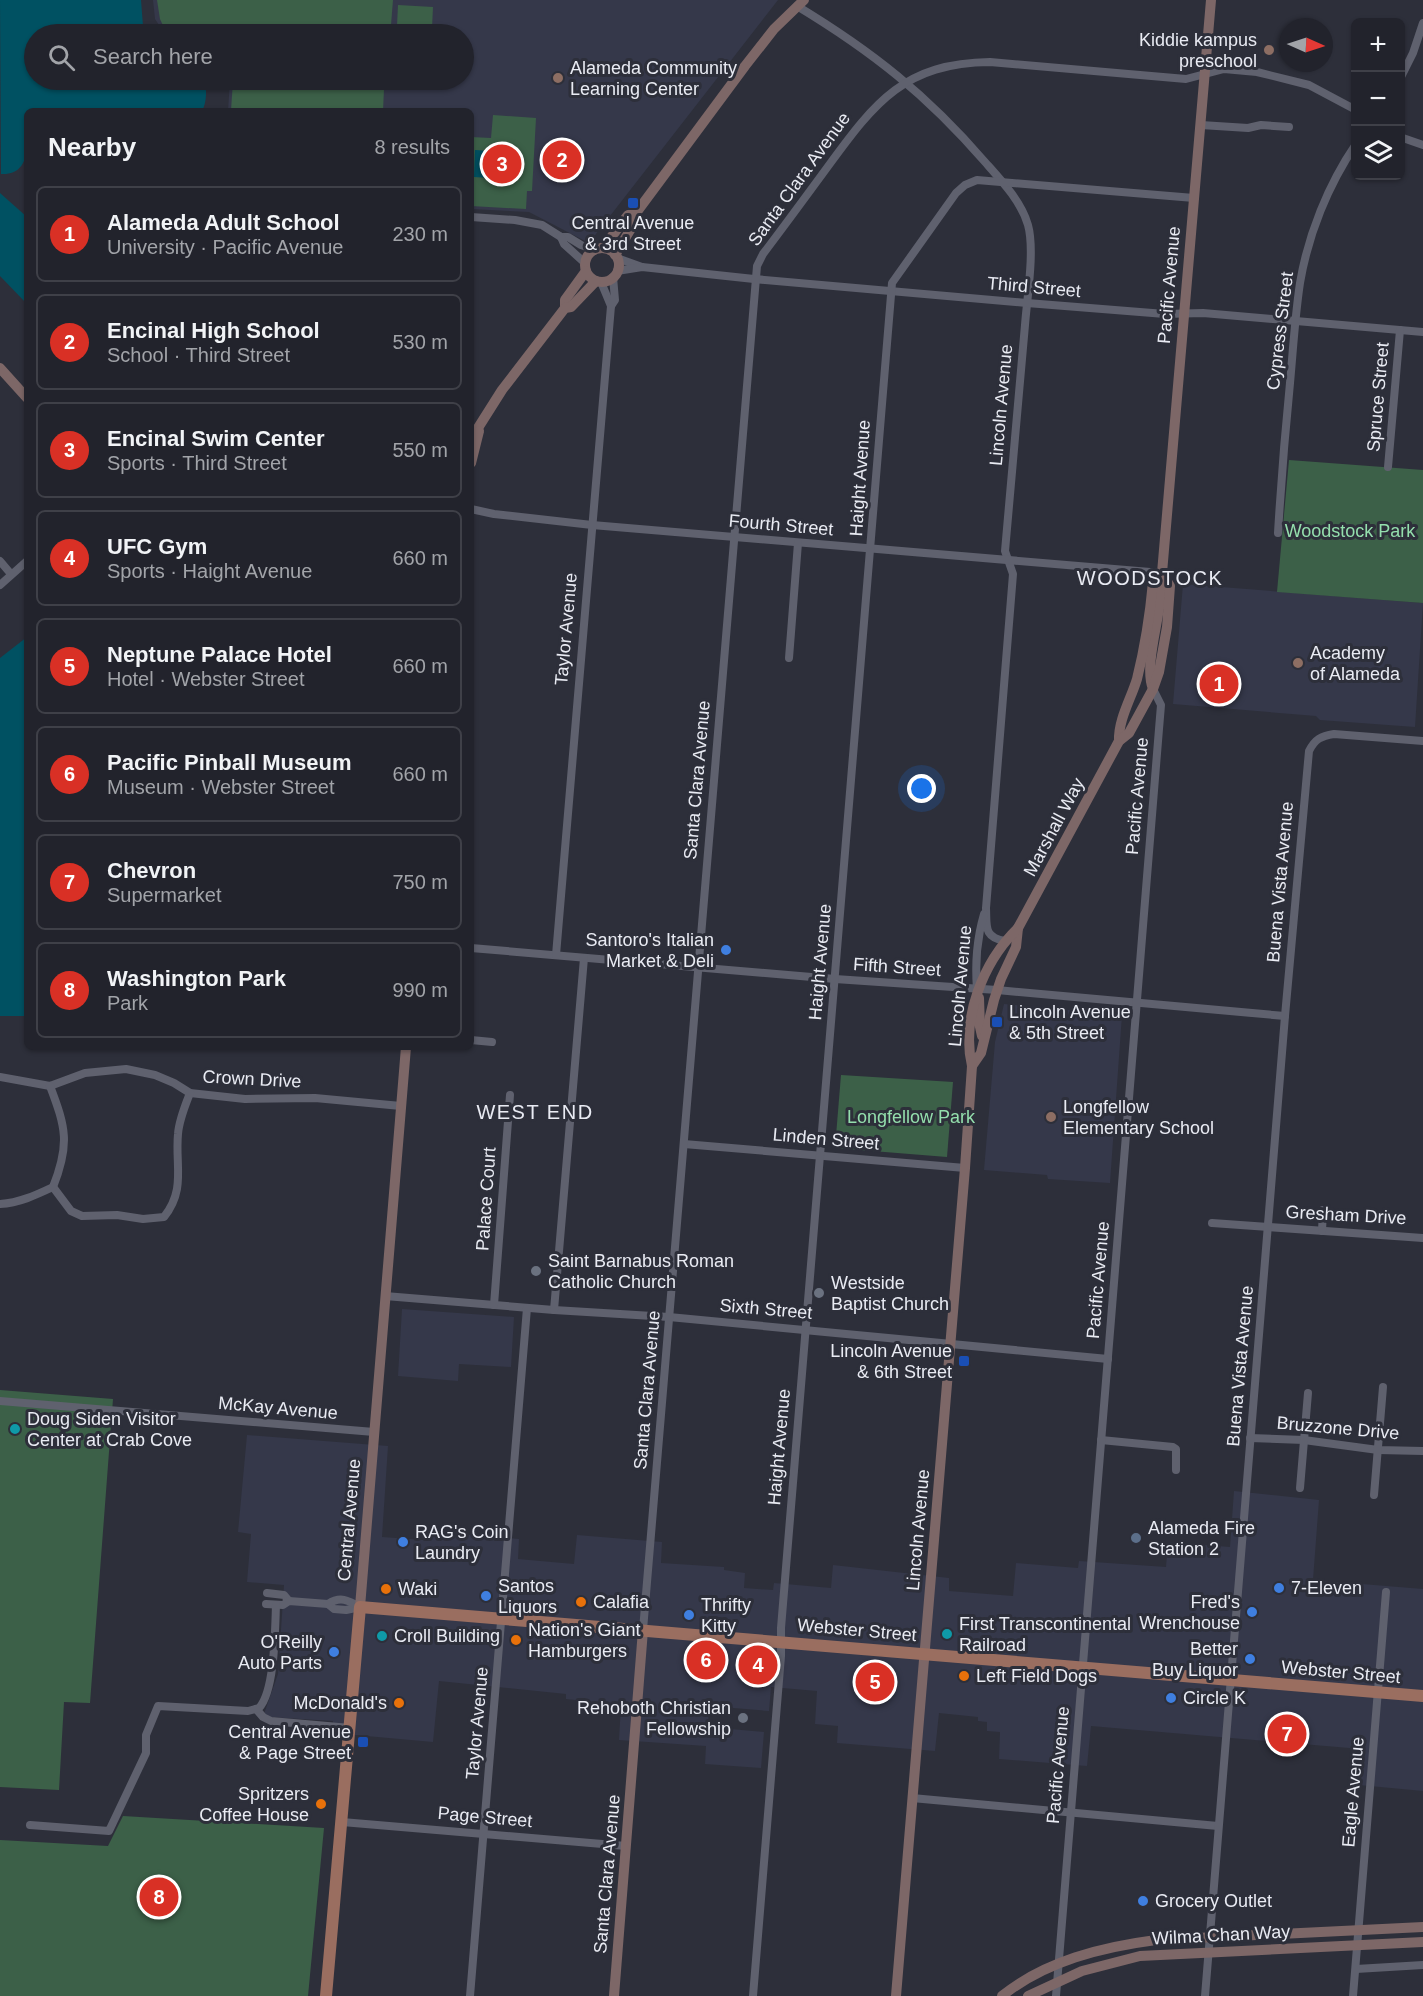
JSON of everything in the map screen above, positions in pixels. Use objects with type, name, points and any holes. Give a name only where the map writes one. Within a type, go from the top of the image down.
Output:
[{"type":"main road","name":"Webster Street","points":[[360,1607],[1423,1696]]},
{"type":"main road","name":"Central Avenue","points":[[326,1996],[360,1607]]},
{"type":"street","name":"Pacific Avenue","points":[[1136,680],[1148,628],[1153,582],[1162,573],[1211,0]]},
{"type":"street","name":"Lincoln Avenue","points":[[801,3],[907,82],[940,112],[1002,182],[1021,208],[1028,224],[1031,240],[1027,303],[1005,551],[1013,574],[986,908],[988,933],[992,937],[1005,941]]},
{"type":"street","points":[[565,308],[571,307],[599,281],[615,274],[616,256],[635,222],[636,213],[751,57],[774,29],[801,3]]},
{"type":"street","points":[[1404,72],[1423,23]]},
{"type":"street","name":"Santa Clara Avenue","points":[[614,1996],[754,279],[757,266],[763,254],[862,120],[882,99],[907,82],[926,73],[969,62],[1186,79],[1224,69],[1283,77],[1309,85],[1351,107]]},
{"type":"street","points":[[1201,125],[1248,128],[1261,125],[1289,127]]},
{"type":"street","points":[[1405,138],[1423,145]]},
{"type":"street","name":"Cypress Street","points":[[1278,533],[1300,282],[1321,210],[1351,152]]},
{"type":"street","name":"Haight Avenue","points":[[753,1996],[890,291],[892,283],[956,193],[965,185],[977,180],[1194,198]]},
{"type":"street","points":[[474,452],[481,426],[490,406],[565,308],[565,300],[586,267],[587,258],[599,249],[628,215],[636,213]]},
{"type":"street","points":[[474,217],[515,220],[542,225],[561,237],[568,237],[581,245],[616,256]]},
{"type":"street","points":[[561,237],[564,244],[599,281]]},
{"type":"street","name":"Third Street","points":[[616,256],[642,267],[754,279],[1027,303],[1183,314],[1203,313],[1423,332]]},
{"type":"street","name":"Third Street","points":[[615,274],[642,267]]},
{"type":"street","name":"Taylor Avenue","points":[[556,955],[611,306],[615,300],[615,274]]},
{"type":"street","name":"Taylor Avenue","points":[[599,281],[611,306]]},
{"type":"street","name":"Spruce Street","points":[[1388,467],[1400,330]]},
{"type":"street","points":[[0,368],[24,395]]},
{"type":"street","points":[[474,435],[481,426]]},
{"type":"street","name":"Fourth Street","points":[[474,510],[592,525],[733,538],[1162,573]]},
{"type":"street","points":[[789,658],[798,543]]},
{"type":"street","points":[[0,561],[11,574]]},
{"type":"street","points":[[0,585],[24,563]]},
{"type":"street","points":[[1153,688],[1149,679],[1162,573]]},
{"type":"street","name":"Marshall Way","points":[[1119,741],[1118,729],[1136,680]]},
{"type":"street","name":"Pacific Avenue","points":[[1056,1996],[1161,705],[1153,688]]},
{"type":"street","name":"Marshall Way","points":[[977,989],[1005,941],[1018,928],[1119,741],[1129,733],[1153,688]]},
{"type":"street","name":"Buena Vista Avenue","points":[[1205,1996],[1285,1016],[1309,751],[1314,740],[1324,735],[1334,734],[1423,741]]},
{"type":"street","name":"Lincoln Avenue","points":[[896,1996],[965,1168],[972,1066],[969,1052],[977,989],[980,930],[986,908]]},
{"type":"street","name":"Marshall Way","points":[[997,990],[1016,946],[1018,928]]},
{"type":"street","name":"Fifth Street","points":[[474,948],[835,979],[997,990],[1285,1016]]},
{"type":"street","points":[[554,1310],[584,958]]},
{"type":"street","points":[[977,989],[983,1040]]},
{"type":"street","name":"Lincoln Avenue","points":[[972,1066],[981,1053],[997,990]]},
{"type":"street","points":[[474,1040],[492,1042]]},
{"type":"street","name":"Central Avenue","points":[[360,1607],[406,1050]]},
{"type":"street","name":"Crown Drive","points":[[50,1086],[85,1073],[126,1069],[155,1075],[190,1093],[245,1099],[315,1098],[401,1106]]},
{"type":"street","points":[[0,1077],[34,1081],[50,1086],[62,1118],[65,1146],[53,1187],[35,1196],[0,1204]]},
{"type":"street","points":[[53,1187],[71,1211],[82,1216],[117,1215],[143,1219],[164,1217],[174,1204],[178,1187],[178,1132],[190,1093]]},
{"type":"street","name":"Palace Court","points":[[494,1305],[510,1095]]},
{"type":"street","name":"Linden Street","points":[[684,1144],[965,1168]]},
{"type":"street","points":[[1322,1231],[1323,1210]]},
{"type":"street","name":"Gresham Drive","points":[[1212,1223],[1414,1235],[1423,1238]]},
{"type":"street","name":"Sixth Street","points":[[385,1296],[669,1317],[1108,1359]]},
{"type":"street","name":"Taylor Avenue","points":[[470,1996],[527,1308]]},
{"type":"street","points":[[1374,1495],[1383,1387]]},
{"type":"street","points":[[1300,1488],[1308,1393]]},
{"type":"street","name":"McKay Avenue","points":[[0,1401],[374,1432]]},
{"type":"street","name":"Bruzzone Drive","points":[[1250,1438],[1304,1440],[1378,1450],[1423,1451]]},
{"type":"street","points":[[1101,1440],[1173,1447],[1176,1449],[1176,1470]]},
{"type":"street","name":"Eagle Avenue","points":[[1353,1996],[1386,1592]]},
{"type":"street","name":"Webster Street","points":[[267,1593],[284,1595],[289,1601]]},
{"type":"street","name":"Webster Street","points":[[266,1604],[283,1605],[289,1601],[328,1604],[334,1609],[346,1610],[360,1607]]},
{"type":"street","points":[[30,1825],[109,1831],[146,1753],[146,1735],[158,1706],[256,1710],[263,1703],[270,1682],[276,1605]]},
{"type":"street","points":[[256,1710],[271,1721],[350,1728]]},
{"type":"street","points":[[912,1798],[1218,1826]]},
{"type":"street","name":"Page Street","points":[[342,1822],[626,1846]]},
{"type":"street","name":"Wilma Chan Way","points":[[1002,1996],[1033,1977],[1059,1965],[1091,1952],[1117,1945],[1156,1940],[1423,1927]]},
{"type":"street","name":"Wilma Chan Way","points":[[1028,1996],[1082,1971],[1119,1960],[1158,1954],[1423,1942]]},
{"type":"street","points":[[1356,1969],[1423,1965]]},
{"type":"shaded area","points":[[153,0],[778,0],[589,243],[529,212],[474,209],[474,108],[228,108],[229,90],[474,90],[474,24],[158,24],[155,19]]},
{"type":"shaded area","name":"Academy of Alameda","points":[[1183,584],[1423,603],[1415,727],[1320,720],[1316,716],[1173,704]]},
{"type":"shaded area","name":"Longfellow Elementary School","points":[[1004,1004],[1122,1015],[1110,1183],[1048,1179],[1047,1175],[984,1170],[995,1042]]},
{"type":"shaded area","points":[[402,1309],[514,1317],[511,1367],[459,1364],[458,1381],[398,1376]]},
{"type":"shaded area","points":[[247,1435],[388,1446],[382,1537],[424,1540],[425,1531],[519,1539],[518,1559],[574,1564],[577,1535],[662,1542],[661,1563],[724,1567],[724,1570],[745,1573],[744,1588],[773,1590],[774,1583],[831,1588],[833,1565],[949,1578],[949,1591],[1013,1596],[1016,1563],[1078,1568],[1079,1561],[1166,1567],[1168,1542],[1230,1547],[1234,1491],[1319,1500],[1313,1580],[1423,1589],[1423,1791],[1359,1785],[1361,1749],[1091,1726],[1087,1766],[999,1759],[1000,1732],[987,1731],[987,1722],[978,1721],[978,1717],[939,1713],[935,1751],[837,1743],[838,1726],[815,1724],[817,1691],[771,1687],[769,1711],[709,1706],[708,1727],[764,1732],[761,1768],[705,1764],[706,1746],[619,1740],[621,1705],[566,1699],[566,1694],[439,1681],[433,1742],[333,1733],[333,1721],[269,1717],[264,1714],[278,1674],[284,1585],[247,1582],[251,1534],[238,1532]]},
{"type":"green space","points":[[157,0],[393,0],[391,24],[162,24]]},
{"type":"green space","points":[[398,5],[433,7],[432,24],[397,24]]},
{"type":"green space","points":[[232,90],[384,90],[383,108],[231,108]]},
{"type":"green space","points":[[493,115],[536,118],[532,191],[527,191],[526,209],[474,206],[474,137],[491,138]]},
{"type":"green space","name":"Woodstock Park","points":[[1289,460],[1423,470],[1423,603],[1277,592]]},
{"type":"green space","name":"Longfellow Park","points":[[841,1075],[953,1082],[947,1157],[835,1148]]},
{"type":"green space","points":[[0,1390],[113,1399],[90,1703],[64,1702],[59,1790],[0,1787]]},
{"type":"green space","points":[[123,1816],[324,1828],[308,1996],[0,1996],[0,1840],[108,1846]]},
{"type":"water","points":[[0,0],[141,0],[143,24],[24,24],[24,90],[206,90],[203,108],[24,108],[24,161],[12,173],[1,174]]},
{"type":"water","points":[[475,150],[506,152],[504,179],[474,177]]},
{"type":"water","points":[[0,193],[24,214],[24,301],[0,276]]},
{"type":"water","points":[[24,639],[24,1016],[0,1016],[0,658]]},
{"type":"place","name":"Kiddie kampus preschool","points":[[1269,50]]},
{"type":"place","name":"Alameda Community Learning Center","points":[[558,78]]},
{"type":"place","name":"Encinal High School","points":[[562,160]]},
{"type":"place","name":"Encinal Swim Center","points":[[502,164]]},
{"type":"place","name":"Central Avenue & 3rd Street","points":[[633,203]]},
{"type":"place","name":"Academy of Alameda","points":[[1298,663]]},
{"type":"place","name":"Alameda Adult School","points":[[1219,684]]},
{"type":"place","name":"Santoro's Italian Market & Deli","points":[[726,950]]},
{"type":"place","name":"Lincoln Avenue & 5th Street","points":[[997,1022]]},
{"type":"place","name":"Longfellow Elementary School","points":[[1051,1117]]},
{"type":"place","name":"Saint Barnabus Roman Catholic Church","points":[[536,1271]]},
{"type":"place","name":"Westside Baptist Church","points":[[819,1293]]},
{"type":"place","name":"Lincoln Avenue & 6th Street","points":[[964,1361]]},
{"type":"place","name":"Doug Siden Visitor Center at Crab Cove","points":[[15,1429]]},
{"type":"place","name":"Alameda Fire Station 2","points":[[1136,1538]]},
{"type":"place","name":"RAG's Coin Laundry","points":[[403,1542]]},
{"type":"place","name":"7-Eleven","points":[[1279,1588]]},
{"type":"place","name":"Waki","points":[[386,1589]]},
{"type":"place","name":"Santos Liquors","points":[[486,1596]]},
{"type":"place","name":"Calafia","points":[[581,1602]]},
{"type":"place","name":"Fred's Wrenchouse","points":[[1252,1612]]},
{"type":"place","name":"Thrifty Kitty","points":[[689,1615]]},
{"type":"place","name":"First Transcontinental Railroad","points":[[947,1634]]},
{"type":"place","name":"Croll Building","points":[[382,1636]]},
{"type":"place","name":"Nation's Giant Hamburgers","points":[[516,1640]]},
{"type":"place","name":"O'Reilly Auto Parts","points":[[334,1652]]},
{"type":"place","name":"Better Buy Liquor","points":[[1250,1659]]},
{"type":"place","name":"Pacific Pinball Museum","points":[[706,1660]]},
{"type":"place","name":"UFC Gym","points":[[758,1665]]},
{"type":"place","name":"Left Field Dogs","points":[[964,1676]]},
{"type":"place","name":"Neptune Palace Hotel","points":[[875,1682]]},
{"type":"place","name":"Circle K","points":[[1171,1698]]},
{"type":"place","name":"McDonald's","points":[[399,1703]]},
{"type":"place","name":"Rehoboth Christian Fellowship","points":[[743,1718]]},
{"type":"place","name":"Chevron","points":[[1287,1734]]},
{"type":"place","name":"Central Avenue & Page Street","points":[[363,1742]]},
{"type":"place","name":"Spritzers Coffee House","points":[[321,1804]]},
{"type":"place","name":"Washington Park","points":[[159,1897]]},
{"type":"place","name":"Grocery Outlet","points":[[1143,1901]]},
{"type":"district","name":"WOODSTOCK","points":[[1150,578]]},
{"type":"district","name":"WEST END","points":[[535,1112]]}]
